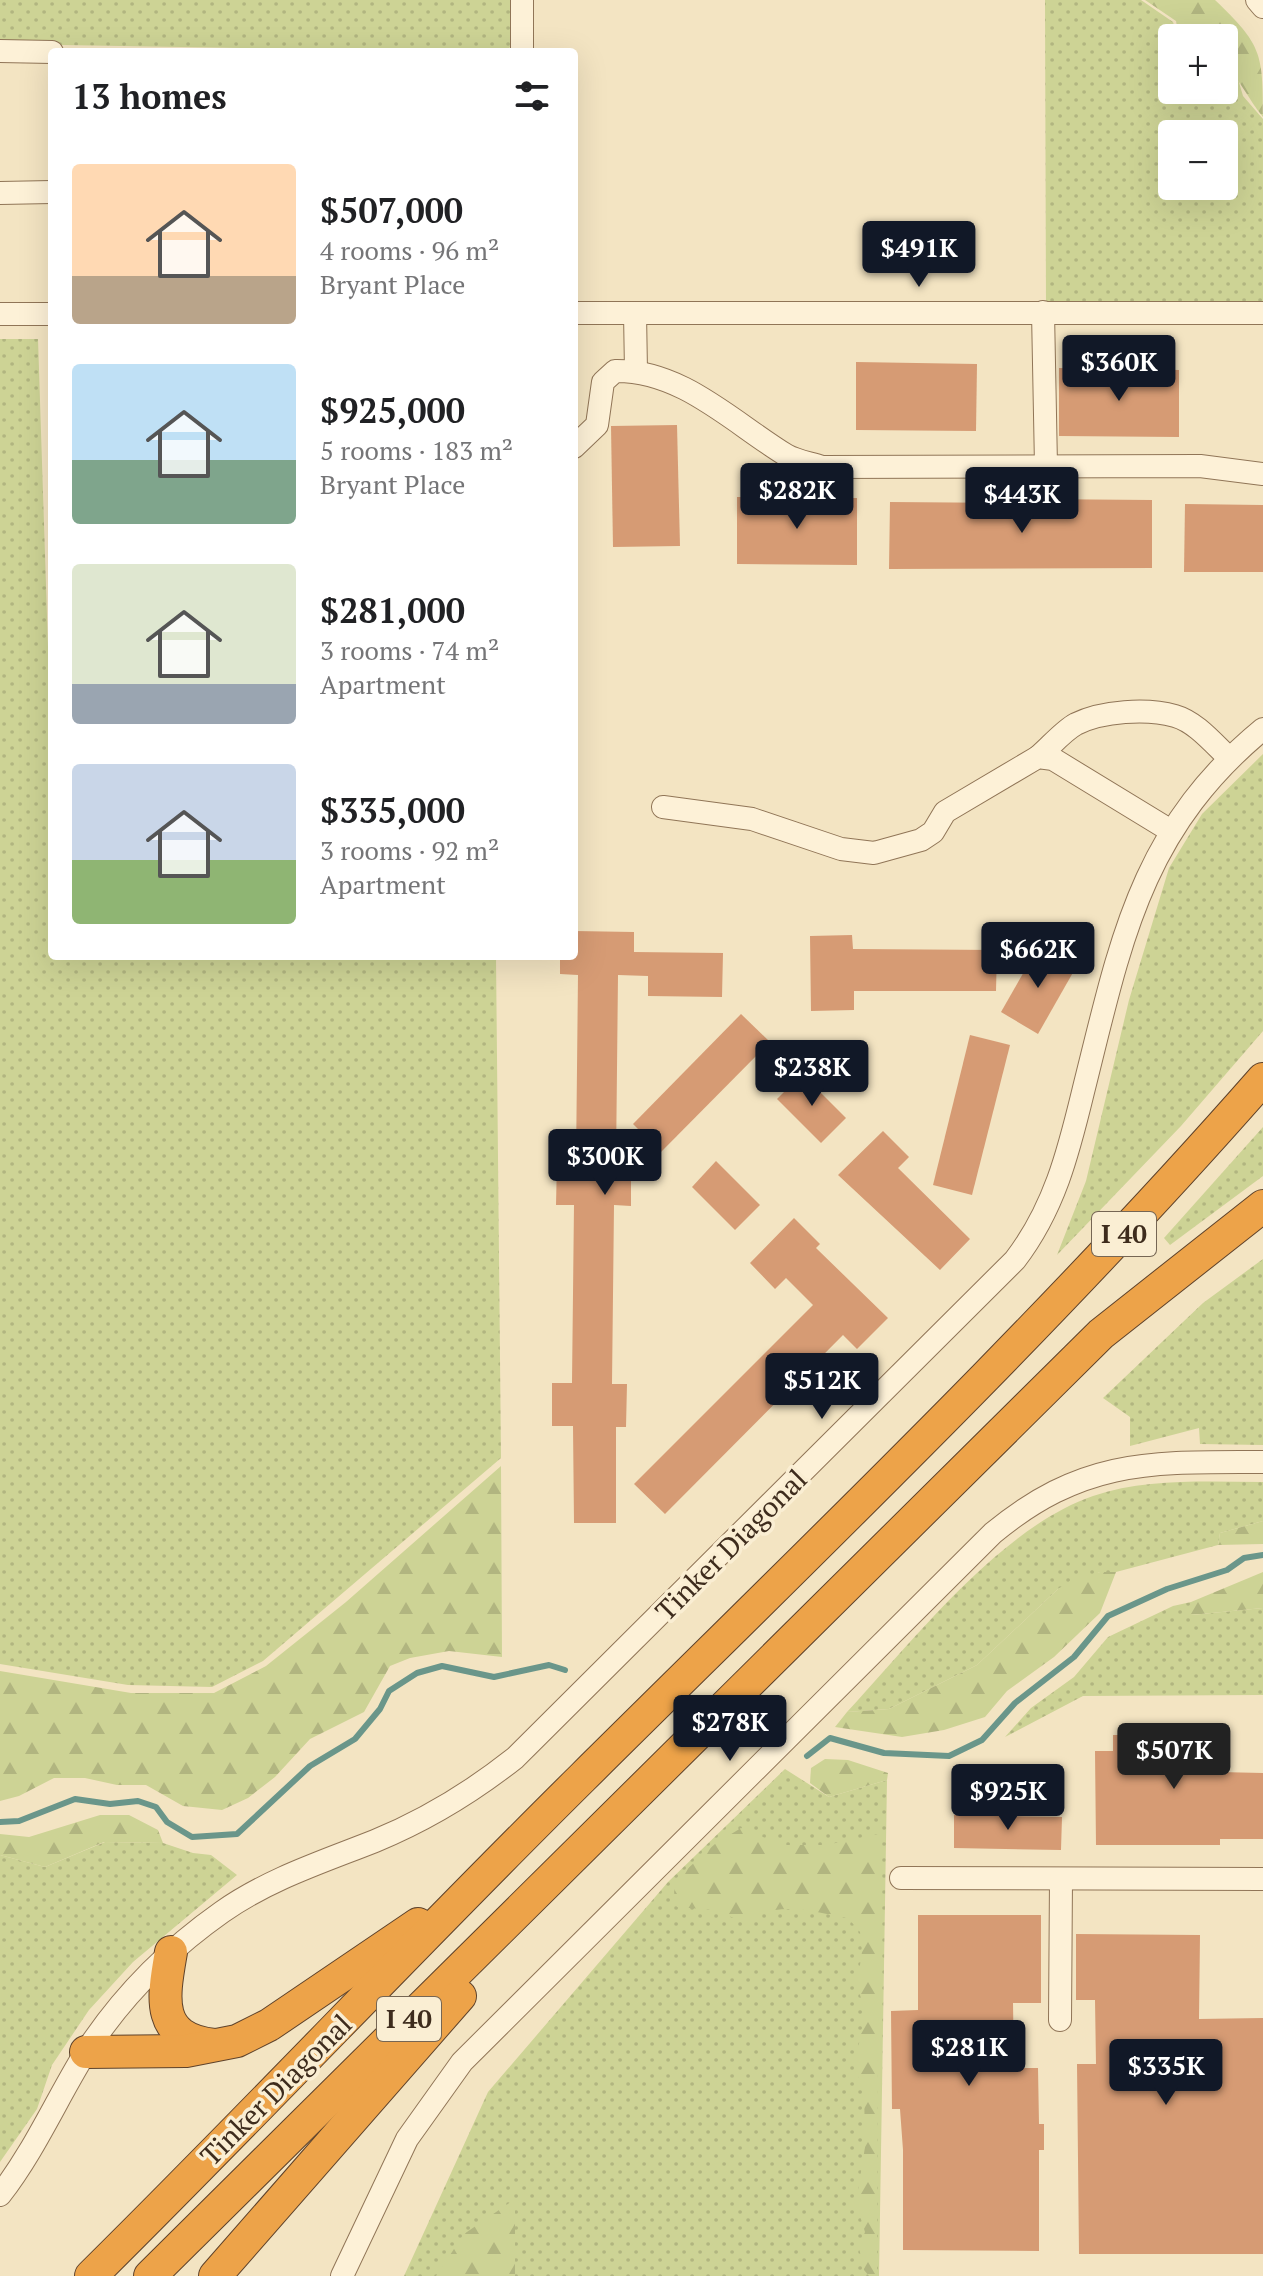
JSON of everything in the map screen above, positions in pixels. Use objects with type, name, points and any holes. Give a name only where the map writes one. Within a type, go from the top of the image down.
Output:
[{"type":"highway","name":"Tinker Diagonal","points":[[91,2276],[303,2064],[470,1889],[1047,1316],[1263,1079]]},
{"type":"highway","name":"Tinker Diagonal","points":[[150,2276],[668,1761],[1025,1413],[1101,1334],[1263,1206]]},
{"type":"highway","points":[[1025,1413],[1263,1232]]},
{"type":"highway","points":[[216,2274],[668,1761]]},
{"type":"highway","points":[[86,2052],[186,2051],[218,2045],[269,2025],[470,1889]]},
{"type":"highway","points":[[171,1952],[164,1999],[171,2023],[187,2039],[218,2045]]},
{"type":"street","points":[[522,0],[522,48]]},
{"type":"street","points":[[1257,0],[1263,7]]},
{"type":"street","points":[[0,51],[48,52]]},
{"type":"street","points":[[0,193],[48,192]]},
{"type":"street","points":[[1043,312],[1046,466]]},
{"type":"street","points":[[578,313],[1263,313]]},
{"type":"street","points":[[635,313],[636,371]]},
{"type":"street","points":[[0,314],[48,314]]},
{"type":"street","points":[[578,443],[597,425],[603,382],[615,371],[636,371],[674,381],[788,457],[822,467],[1200,466],[1263,474]]},
{"type":"street","points":[[663,807],[752,819],[841,849],[874,853],[921,840],[933,832],[945,812],[1038,757],[1076,724],[1111,714],[1176,716],[1201,732],[1229,758]]},
{"type":"street","name":"Tinker Diagonal","points":[[0,2195],[35,2145],[86,2052],[125,1997],[171,1952],[244,1898],[302,1868],[374,1841],[432,1814],[515,1758],[1015,1260],[1038,1227],[1058,1186],[1121,941],[1143,883],[1171,831],[1229,758],[1263,729]]},
{"type":"street","points":[[1038,757],[1053,759],[1171,831]]},
{"type":"street","points":[[342,2276],[407,2139],[462,2062],[993,1533],[1049,1494],[1118,1468],[1179,1461],[1263,1462]]},
{"type":"street","points":[[901,1878],[1263,1879]]},
{"type":"street","points":[[1060,2020],[1061,1879]]},
{"type":"green space","points":[[0,0],[515,0],[515,43],[509,48],[0,44]]},
{"type":"green space","points":[[1045,0],[1141,0],[1173,22],[1158,24],[1158,104],[1238,104],[1238,79],[1243,96],[1263,119],[1263,304],[1046,305]]},
{"type":"green space","points":[[1145,0],[1215,0],[1231,15],[1251,40],[1257,51],[1262,78],[1263,117],[1238,81],[1238,24],[1177,24]]},
{"type":"green space","points":[[0,339],[38,339],[48,647],[48,960],[496,960],[501,1458],[263,1661],[212,1687],[128,1685],[0,1664]]},
{"type":"green space","points":[[1263,754],[1263,1031],[1181,1126],[1057,1255],[1086,1181],[1129,1000],[1169,868],[1202,814]]},
{"type":"green space","points":[[1263,1127],[1263,1176],[1170,1245],[1164,1238]]},
{"type":"green space","points":[[1263,1259],[1263,1445],[1200,1444],[1199,1428],[1130,1446],[1130,1417],[1103,1398],[1203,1303]]},
{"type":"green space","points":[[501,1466],[502,1657],[449,1651],[410,1658],[390,1666],[364,1712],[310,1739],[275,1777],[248,1798],[222,1810],[183,1806],[146,1785],[117,1785],[85,1778],[54,1778],[19,1796],[0,1801],[0,1671],[131,1693],[214,1693],[266,1666],[346,1602]]},
{"type":"green space","points":[[1177,1482],[1263,1482],[1263,1521],[1220,1533],[1218,1545],[1116,1572],[1100,1572],[1058,1589],[977,1665],[889,1709],[847,1712],[960,1589],[1025,1533],[1058,1512],[1093,1496],[1134,1486]]},
{"type":"green space","points":[[1263,1521],[1263,1544],[1218,1545],[1220,1533]]},
{"type":"green space","points":[[1100,1572],[1116,1572],[1100,1613],[1054,1657],[1007,1691],[985,1717],[944,1730],[902,1737],[835,1727],[847,1712],[889,1709],[977,1665],[1058,1589],[1073,1579]]},
{"type":"green space","points":[[1263,1572],[1263,1608],[1191,1615],[1191,1602]]},
{"type":"green space","points":[[1191,1602],[1191,1615],[1263,1608],[1263,1695],[1083,1696],[1005,1737],[1031,1708],[1074,1677],[1108,1637],[1173,1606]]},
{"type":"green space","points":[[825,1759],[848,1760],[888,1773],[887,1780],[829,1797],[810,1783],[811,1768]]},
{"type":"green space","points":[[785,1769],[829,1797],[887,1780],[879,2276],[404,2276],[488,2092],[668,1882]]},
{"type":"green space","points":[[100,1815],[129,1815],[158,1830],[163,1843],[104,1842],[45,1867],[0,1855],[0,1834],[29,1837]]},
{"type":"green space","points":[[741,1828],[782,1845],[826,1845],[879,1834],[877,2276],[869,2276],[864,2270],[859,2248],[865,2232],[856,2203],[865,2147],[864,2084],[855,2073],[863,2024],[863,2004],[857,1986],[862,1951],[860,1932],[848,1918],[820,1913],[781,1909],[756,1915],[743,1922],[715,1910],[677,1907],[674,1899],[675,1880],[715,1844]]},
{"type":"green space","points":[[105,1842],[163,1843],[193,1853],[211,1855],[237,1875],[133,1962],[89,2010],[52,2065],[37,2109],[0,2162],[0,1855],[45,1867]]},
{"type":"green space","points":[[515,2199],[515,2276],[436,2276],[464,2234]]},
{"type":"building","points":[[856,362],[977,364],[976,431],[856,430]]},
{"type":"building","points":[[1059,368],[1179,370],[1179,437],[1059,436]]},
{"type":"building","points":[[677,425],[680,546],[613,547],[611,426]]},
{"type":"building","points":[[737,497],[857,498],[857,565],[737,564]]},
{"type":"building","points":[[1032,499],[1152,500],[1152,568],[889,569],[890,502],[1032,503]]},
{"type":"building","points":[[1185,504],[1263,505],[1263,572],[1184,572]]},
{"type":"building","points":[[578,931],[634,932],[634,952],[723,953],[722,997],[648,996],[648,976],[618,975],[616,1162],[631,1162],[631,1206],[614,1205],[612,1384],[627,1384],[626,1427],[616,1427],[616,1523],[574,1523],[573,1426],[552,1426],[552,1383],[572,1383],[574,1205],[556,1205],[557,1161],[576,1162],[578,975],[560,974],[560,960],[578,960]]},
{"type":"building","points":[[852,935],[853,949],[997,950],[996,991],[854,991],[854,1010],[811,1011],[810,936]]},
{"type":"building","points":[[1038,947],[1075,969],[1038,1034],[1001,1012]]},
{"type":"building","points":[[741,1014],[770,1042],[661,1152],[633,1124]]},
{"type":"building","points":[[970,1035],[1010,1045],[972,1195],[933,1185]]},
{"type":"building","points":[[802,1074],[846,1118],[821,1143],[777,1099]]},
{"type":"building","points":[[883,1131],[909,1157],[898,1168],[970,1239],[940,1270],[838,1175]]},
{"type":"building","points":[[716,1161],[760,1205],[735,1230],[692,1187]]},
{"type":"building","points":[[794,1218],[820,1244],[816,1248],[888,1318],[857,1349],[843,1335],[665,1514],[634,1484],[813,1305],[786,1278],[775,1289],[750,1263]]},
{"type":"building","points":[[1145,1727],[1219,1727],[1219,1772],[1263,1773],[1263,1839],[1220,1839],[1220,1845],[1096,1845],[1095,1751],[1113,1751],[1113,1735],[1145,1735]]},
{"type":"building","points":[[954,1815],[1062,1817],[1061,1850],[954,1848]]},
{"type":"building","points":[[918,1915],[1041,1915],[1041,2003],[1013,2003],[1014,2068],[1038,2068],[1039,2124],[1044,2124],[1044,2150],[1039,2150],[1039,2251],[903,2250],[903,2150],[900,2109],[892,2109],[891,2011],[918,2010]]},
{"type":"building","points":[[1076,1934],[1200,1935],[1199,2019],[1263,2018],[1263,2254],[1079,2254],[1077,2064],[1096,2064],[1095,2000],[1076,2000]]},
{"type":"waterway","points":[[807,1756],[830,1738],[884,1753],[949,1756],[982,1740],[1015,1703],[1074,1657],[1108,1616],[1167,1589],[1227,1570],[1244,1558],[1263,1555]]},
{"type":"waterway","points":[[0,1822],[19,1821],[75,1799],[110,1804],[138,1801],[156,1807],[167,1822],[192,1837],[237,1834],[310,1766],[355,1739],[380,1709],[389,1691],[417,1673],[442,1666],[494,1677],[549,1665],[565,1670]]}]
